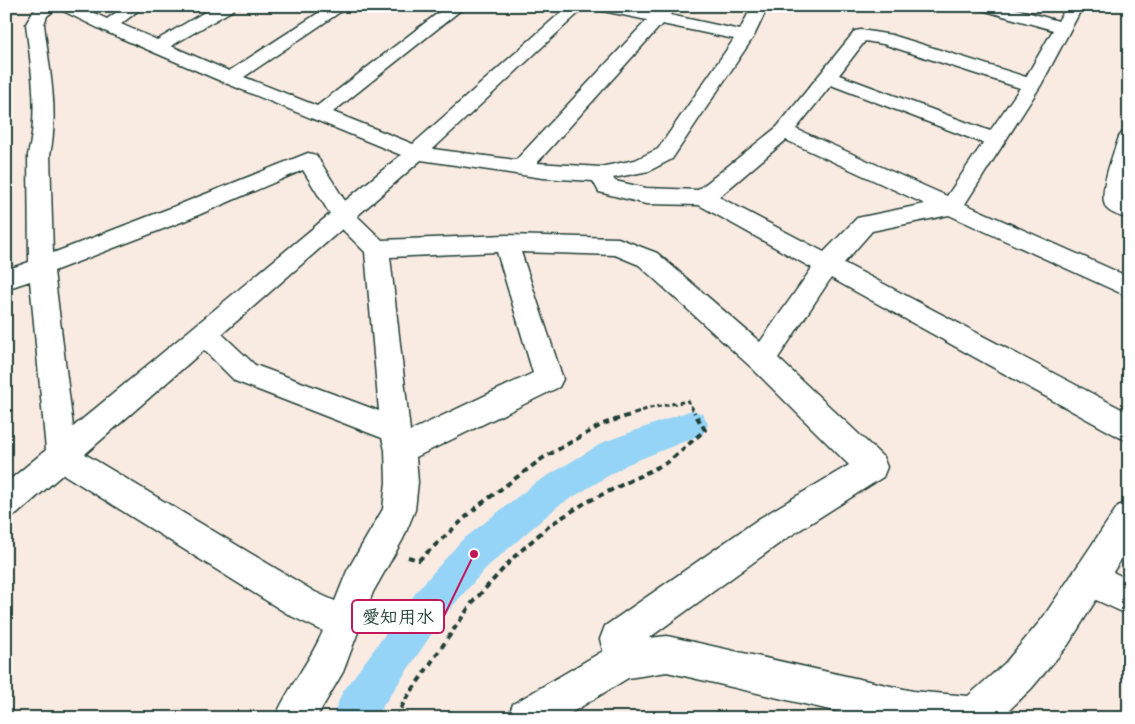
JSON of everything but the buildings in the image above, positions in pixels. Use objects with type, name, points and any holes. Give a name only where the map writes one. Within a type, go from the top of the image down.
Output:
[{"type":"street","points":[[50,6],[36,18],[35,24],[45,120],[44,138],[39,155],[41,266],[62,457]]},
{"type":"street","points":[[64,6],[230,78],[416,153],[543,171],[600,174],[641,166],[664,154],[745,36],[760,6]]},
{"type":"street","points":[[108,26],[136,6]]},
{"type":"street","points":[[157,46],[227,6]]},
{"type":"street","points":[[230,78],[341,6]]},
{"type":"street","points":[[319,114],[458,6]]},
{"type":"street","points":[[6,503],[416,153],[578,6]]},
{"type":"street","points":[[604,6],[664,12],[745,36]]},
{"type":"street","points":[[988,6],[1064,28]]},
{"type":"street","points":[[762,360],[826,266],[865,224],[951,207],[1031,85],[1075,6]]},
{"type":"street","points":[[521,168],[664,12]]},
{"type":"street","points":[[703,198],[784,131],[861,34],[886,39],[1031,85]]},
{"type":"street","points":[[827,77],[995,140]]},
{"type":"street","points":[[784,131],[1129,288]]},
{"type":"street","points":[[1129,137],[1116,179],[1116,205],[1129,211]]},
{"type":"street","points":[[6,280],[181,213],[308,160],[343,216],[377,249],[402,482],[399,510],[359,583],[330,659],[294,718]]},
{"type":"street","points":[[600,174],[607,188],[646,196],[703,198],[1129,428]]},
{"type":"street","points":[[377,249],[506,243],[618,246],[648,260],[762,360],[872,467],[772,529],[618,639],[623,660]]},
{"type":"street","points":[[206,334],[244,373],[398,440],[550,378],[506,243]]},
{"type":"street","points":[[62,457],[303,604],[344,624]]},
{"type":"street","points":[[527,718],[623,660],[667,654],[913,710],[975,716],[985,714],[1055,632],[1129,517]]},
{"type":"street","points":[[1089,578],[1129,598]]},
{"type":"path","points":[[378,550],[419,560],[478,506],[543,458],[603,424],[650,408],[688,401],[705,430],[668,462],[585,503],[550,525],[514,557],[467,611],[404,702],[396,718]]},
{"type":"waterway","points":[[353,718],[357,708],[430,604],[474,554],[546,495],[616,453],[692,424]]},
{"type":"place","name":"愛知用水","points":[[474,554]]}]
